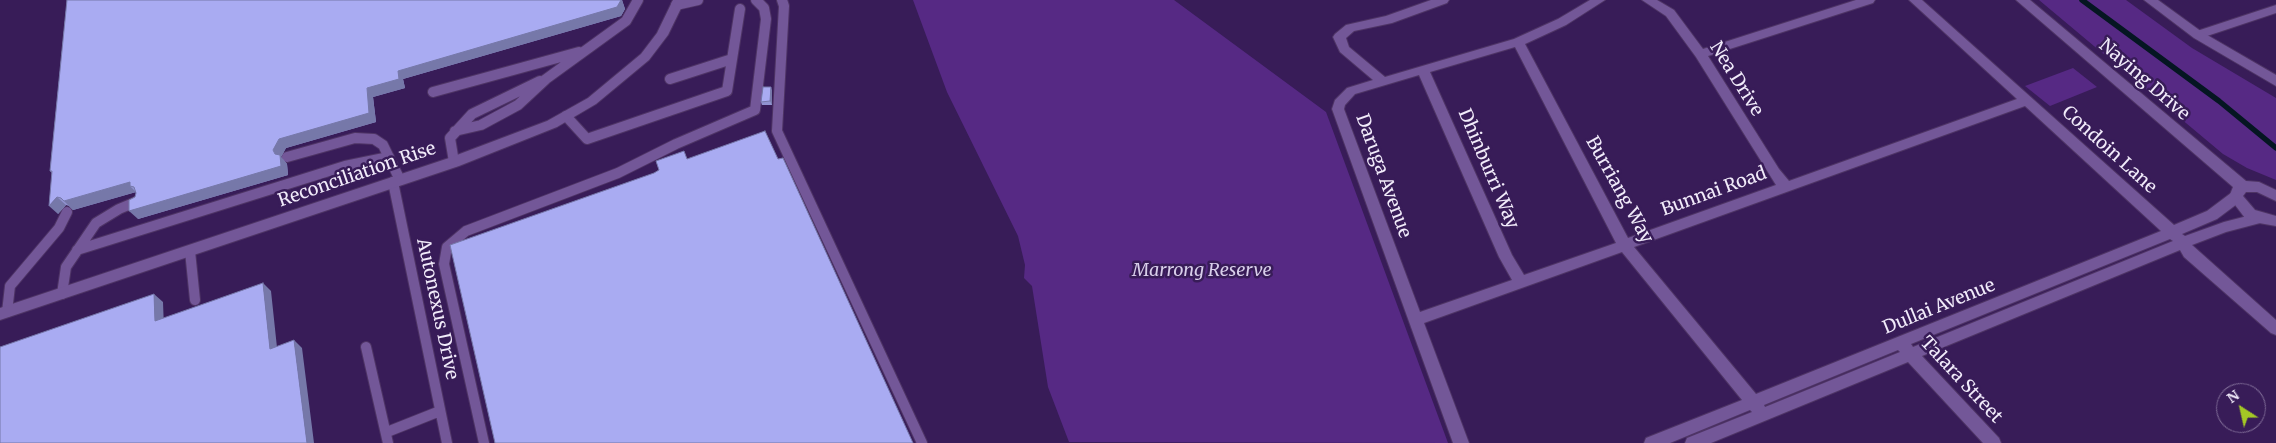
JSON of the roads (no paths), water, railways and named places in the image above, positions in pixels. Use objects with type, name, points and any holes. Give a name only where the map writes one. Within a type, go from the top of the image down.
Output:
[{"type":"street","points":[[1383,82],[1344,48],[1339,37],[1350,28],[1388,20],[1444,0]]},
{"type":"street","name":"Daruga Avenue","points":[[1461,443],[1338,109],[1339,103],[1351,91],[1518,42],[1562,22],[1599,0]]},
{"type":"street","name":"Nea Drive","points":[[1648,0],[1670,13],[1700,54],[1774,173],[1785,186]]},
{"type":"street","points":[[1700,54],[1869,0]]},
{"type":"street","name":"Condoin Lane","points":[[1916,0],[2172,232],[2183,243],[2189,253],[2276,329]]},
{"type":"street","name":"Naying Drive","points":[[2022,0],[2240,192],[2244,208],[2259,218]]},
{"type":"street","points":[[2150,0],[2198,35],[2276,81]]},
{"type":"street","name":"Reconciliation Rise","points":[[3,313],[454,162],[511,141],[566,116],[592,101],[645,57],[662,35],[677,3]]},
{"type":"street","points":[[2198,35],[2274,11]]},
{"type":"street","name":"Burriang Way","points":[[1518,42],[1624,245],[1757,408]]},
{"type":"street","name":"Dhinburri Way","points":[[1423,70],[1506,257],[1521,282]]},
{"type":"street","name":"Bunnai Road","points":[[1416,320],[2026,101]]},
{"type":"street","points":[[2240,192],[2260,187],[2276,196]]},
{"type":"street","name":"Dullai Avenue","points":[[1906,348],[2212,215],[2240,192]]},
{"type":"street","points":[[2259,218],[2276,221]]},
{"type":"street","name":"Dullai Avenue","points":[[1652,443],[1757,408],[1906,348],[2224,227],[2259,218]]},
{"type":"street","name":"Talara Street","points":[[1906,348],[1993,443]]},
{"type":"street","name":"Dullai Avenue","points":[[1693,443],[1757,408]]},
{"type":"lane","points":[[454,162],[450,138],[455,132],[481,125],[518,105],[546,79],[626,21],[638,0]]},
{"type":"lane","points":[[677,3],[698,0]]},
{"type":"lane","points":[[484,443],[444,264],[447,247],[466,231],[618,173],[676,144],[755,110],[766,19],[764,8],[756,0]]},
{"type":"lane","points":[[782,0],[784,6],[777,131],[922,443]]},
{"type":"lane","points":[[566,116],[587,139],[727,91],[740,9]]},
{"type":"lane","points":[[433,92],[584,51]]},
{"type":"lane","points":[[670,80],[732,59]]},
{"type":"lane","name":"Autonexus Drive","points":[[287,157],[354,138],[374,140],[383,146],[396,181],[447,443]]},
{"type":"lane","points":[[77,250],[345,166],[374,158],[389,158]]},
{"type":"lane","points":[[62,294],[66,267],[96,223],[118,209],[138,200]]},
{"type":"lane","points":[[3,313],[10,286],[59,228],[67,212]]},
{"type":"lane","points":[[190,251],[195,300]]},
{"type":"lane","points":[[366,347],[387,437],[440,411]]},
{"type":"waterway","points":[[2082,0],[2219,101],[2276,148]]},
{"type":"park label","name":"Marrong Reserve","points":[[1202,271]]}]
